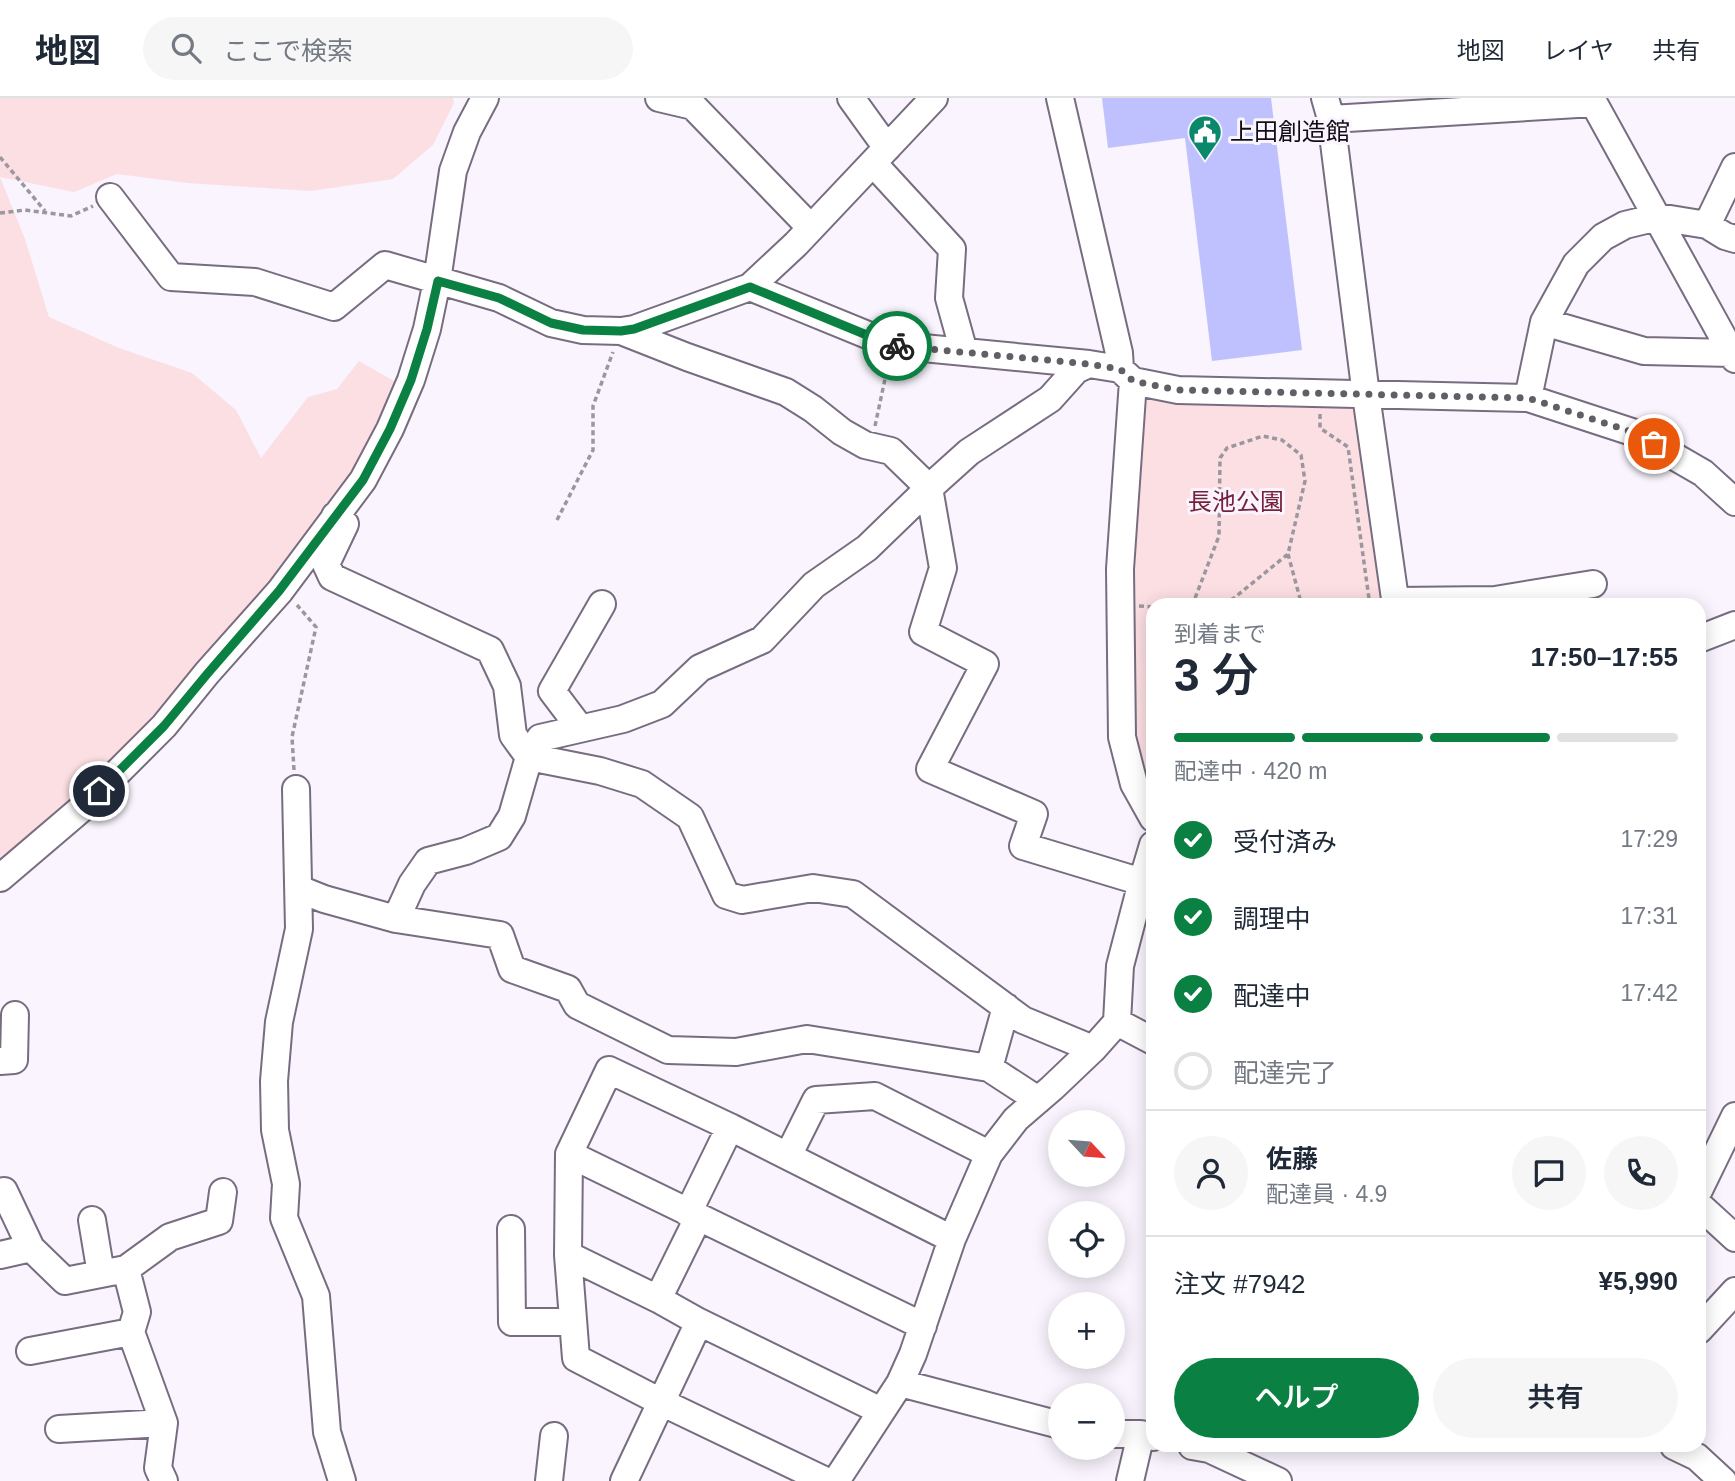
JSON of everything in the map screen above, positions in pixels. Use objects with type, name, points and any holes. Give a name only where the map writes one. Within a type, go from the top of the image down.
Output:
[{"type":"street","points":[[0,878],[81,809],[164,726],[283,587],[363,480],[390,429],[411,380],[438,281],[453,171],[467,132],[485,98]]},
{"type":"street","points":[[659,98],[693,106],[811,228]]},
{"type":"street","points":[[851,98],[880,155],[952,249],[949,298],[964,352]]},
{"type":"street","points":[[110,197],[170,277],[256,282],[334,307],[385,265],[499,298],[551,323],[583,330],[621,331],[634,329],[750,287],[811,228],[934,98]]},
{"type":"street","points":[[1060,98],[1119,353],[1127,375],[1120,569],[1122,737],[1134,783],[1146,805]]},
{"type":"street","points":[[1395,598],[1328,108],[1593,101],[1733,356]]},
{"type":"street","points":[[1707,225],[1735,167]]},
{"type":"street","points":[[1528,398],[1544,322],[1576,264],[1603,237],[1625,225],[1658,217],[1707,225],[1735,239]]},
{"type":"street","points":[[750,287],[891,345],[1089,364],[1178,390],[1528,398],[1632,432],[1703,473],[1735,502]]},
{"type":"street","points":[[1544,322],[1644,351],[1733,356]]},
{"type":"street","points":[[621,331],[786,391],[842,432],[865,445],[891,451],[929,488],[943,568],[923,632],[985,664],[930,769],[1034,814],[1023,846],[1142,882]]},
{"type":"street","points":[[396,919],[412,884],[428,861],[467,851],[499,837],[512,817],[529,757],[540,738],[624,719],[662,704],[700,668],[762,640],[814,585],[867,548],[969,453],[1050,399],[1076,370],[1089,364]]},
{"type":"street","points":[[335,516],[345,524],[326,564],[332,577],[490,650],[507,686],[513,735],[529,757],[600,771],[642,784],[690,817],[726,895],[742,900],[813,888],[853,894],[1023,1020],[1093,1049]]},
{"type":"street","points":[[1507,598],[1593,584]]},
{"type":"street","points":[[579,728],[552,691],[602,604]]},
{"type":"street","points":[[1706,636],[1735,625]]},
{"type":"street","points":[[296,789],[299,929],[279,1022],[274,1081],[275,1130],[286,1184],[284,1218],[316,1296],[327,1432],[342,1481]]},
{"type":"street","points":[[836,1481],[900,1383],[913,1354],[952,1240],[989,1154],[1016,1119],[1052,1088],[1117,1023],[1120,966],[1146,869]]},
{"type":"street","points":[[299,889],[324,899],[396,919],[500,935],[512,969],[568,989],[577,1005],[668,1050],[736,1052],[807,1039],[989,1068],[1038,1100]]},
{"type":"street","points":[[989,1068],[1006,1007]]},
{"type":"street","points":[[0,1061],[13,1060],[15,1015]]},
{"type":"street","points":[[1117,1023],[1146,1038]]},
{"type":"street","points":[[826,1481],[576,1358],[568,1255],[569,1154],[609,1070],[730,1127],[952,1240]]},
{"type":"street","points":[[788,1156],[816,1100],[875,1096],[989,1154]]},
{"type":"street","points":[[1706,1176],[1735,1116]]},
{"type":"street","points":[[658,1299],[730,1127]]},
{"type":"street","points":[[569,1154],[923,1326]]},
{"type":"street","points":[[4,1191],[31,1248],[65,1282],[114,1271],[170,1237],[219,1221],[223,1192]]},
{"type":"street","points":[[1706,1211],[1735,1238]]},
{"type":"street","points":[[92,1220],[114,1271],[137,1312],[131,1332],[164,1423],[158,1468],[164,1481]]},
{"type":"street","points":[[511,1229],[512,1322],[573,1322]]},
{"type":"street","points":[[0,1255],[31,1248]]},
{"type":"street","points":[[568,1255],[881,1411]]},
{"type":"street","points":[[1706,1322],[1735,1291]]},
{"type":"street","points":[[624,1481],[699,1322]]},
{"type":"street","points":[[30,1351],[131,1332]]},
{"type":"street","points":[[900,1383],[1048,1422]]},
{"type":"street","points":[[59,1429],[164,1423]]},
{"type":"street","points":[[1125,1434],[1146,1435]]},
{"type":"street","points":[[549,1481],[554,1436]]},
{"type":"street","points":[[1130,1481],[1146,1438]]},
{"type":"street","points":[[1218,1452],[1278,1481]]},
{"type":"street","points":[[1687,1452],[1697,1457],[1723,1481]]},
{"type":"path","points":[[0,157],[46,213]]},
{"type":"path","points":[[0,213],[25,210],[71,216],[110,197]]},
{"type":"path","points":[[557,520],[593,450],[593,406],[621,331]]},
{"type":"path","points":[[871,446],[891,345]]},
{"type":"path","points":[[1320,428],[1348,447],[1369,598]]},
{"type":"path","points":[[1195,598],[1219,536],[1220,458],[1227,448],[1264,436],[1282,440],[1301,455],[1305,481],[1288,554],[1300,598]]},
{"type":"path","points":[[1234,598],[1288,554]]},
{"type":"path","points":[[283,587],[316,626],[292,737],[296,789]]},
{"type":"green space","points":[[0,98],[453,98],[454,103],[433,145],[393,179],[311,191],[187,183],[117,174],[74,192],[0,177]]},
{"type":"green space","points":[[0,177],[25,239],[49,317],[119,348],[192,373],[236,410],[261,458],[308,397],[337,389],[359,361],[401,385],[384,429],[328,510],[156,723],[0,867]]},
{"type":"green space","name":"長池公園","points":[[1140,397],[1356,400],[1386,598],[1146,598],[1146,784],[1127,736],[1126,616]]},
{"type":"building","points":[[1102,98],[1271,98],[1302,350],[1212,361],[1185,138],[1108,148]]},
{"type":"way so far","points":[[897,346],[1089,364],[1120,369],[1133,381],[1178,390],[1528,398],[1632,432],[1654,444]]},
{"type":"place","name":"上田創造館","points":[[1205,162]]},
{"type":"route","points":[[99,791],[164,726],[279,591],[363,480],[390,429],[411,380],[438,281],[499,298],[551,323],[583,330],[621,331],[634,329],[750,287],[897,346]]}]
